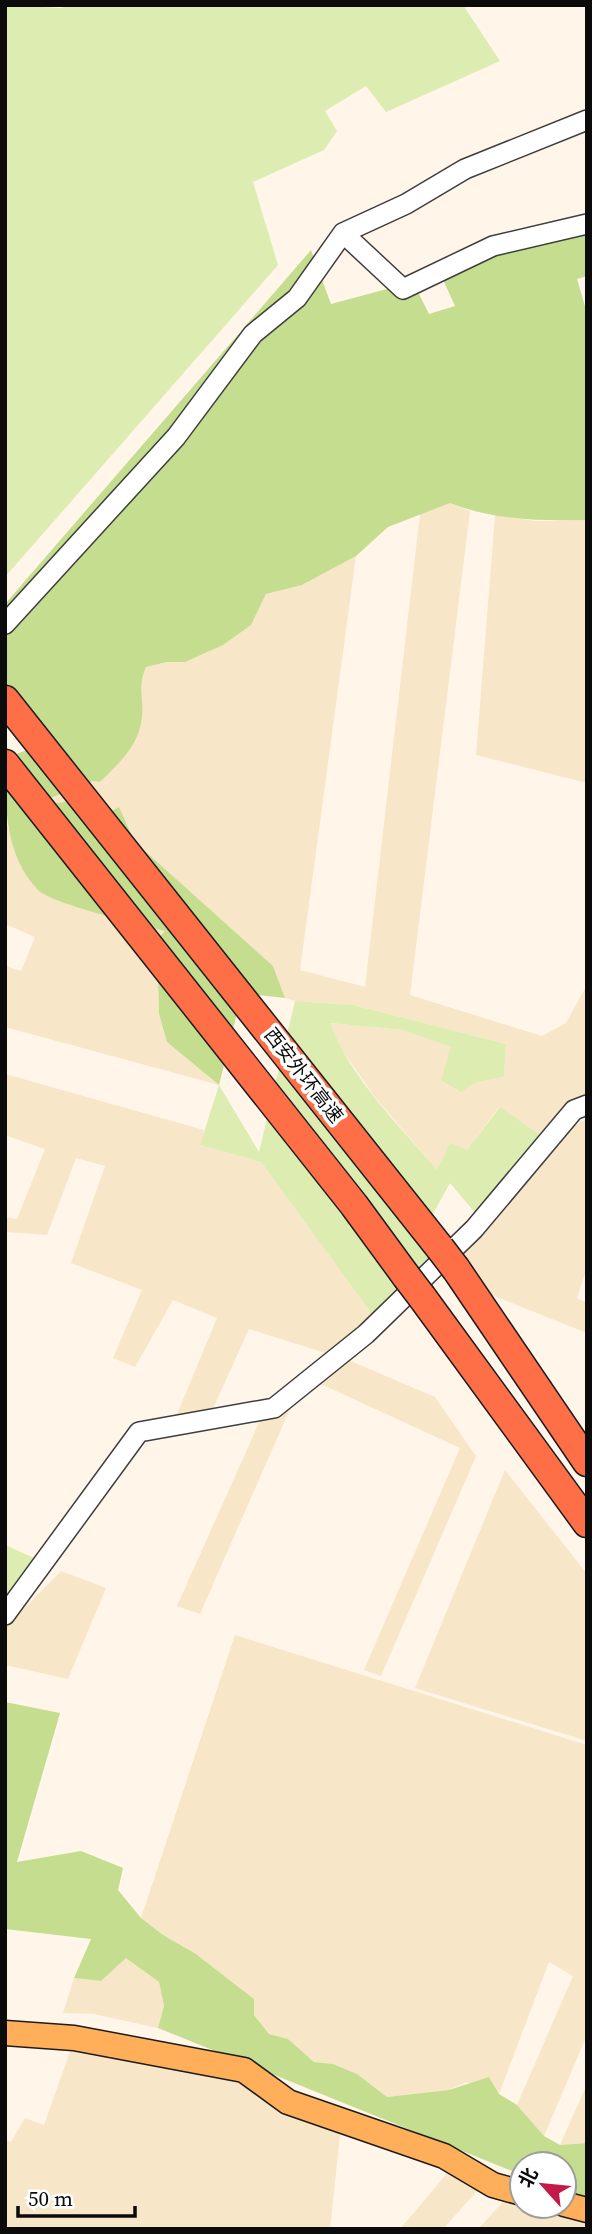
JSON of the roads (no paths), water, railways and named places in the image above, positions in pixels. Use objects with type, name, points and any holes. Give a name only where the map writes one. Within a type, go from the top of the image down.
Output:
[{"type":"highway","name":"西安外环高速","points":[[5,700],[448,1259],[587,1462]]},
{"type":"highway","points":[[5,764],[346,1194],[587,1523]]},
{"type":"main road","points":[[5,2033],[74,2038],[244,2070],[288,2102],[444,2156],[493,2185],[508,2189]]},
{"type":"street","points":[[5,624],[176,437],[253,334],[297,298],[343,233],[405,204],[465,169],[587,120]]},
{"type":"street","points":[[343,233],[403,289],[494,246],[587,224]]},
{"type":"street","points":[[5,1615],[139,1432],[274,1408],[375,1324],[474,1229],[574,1110],[587,1105]]}]
